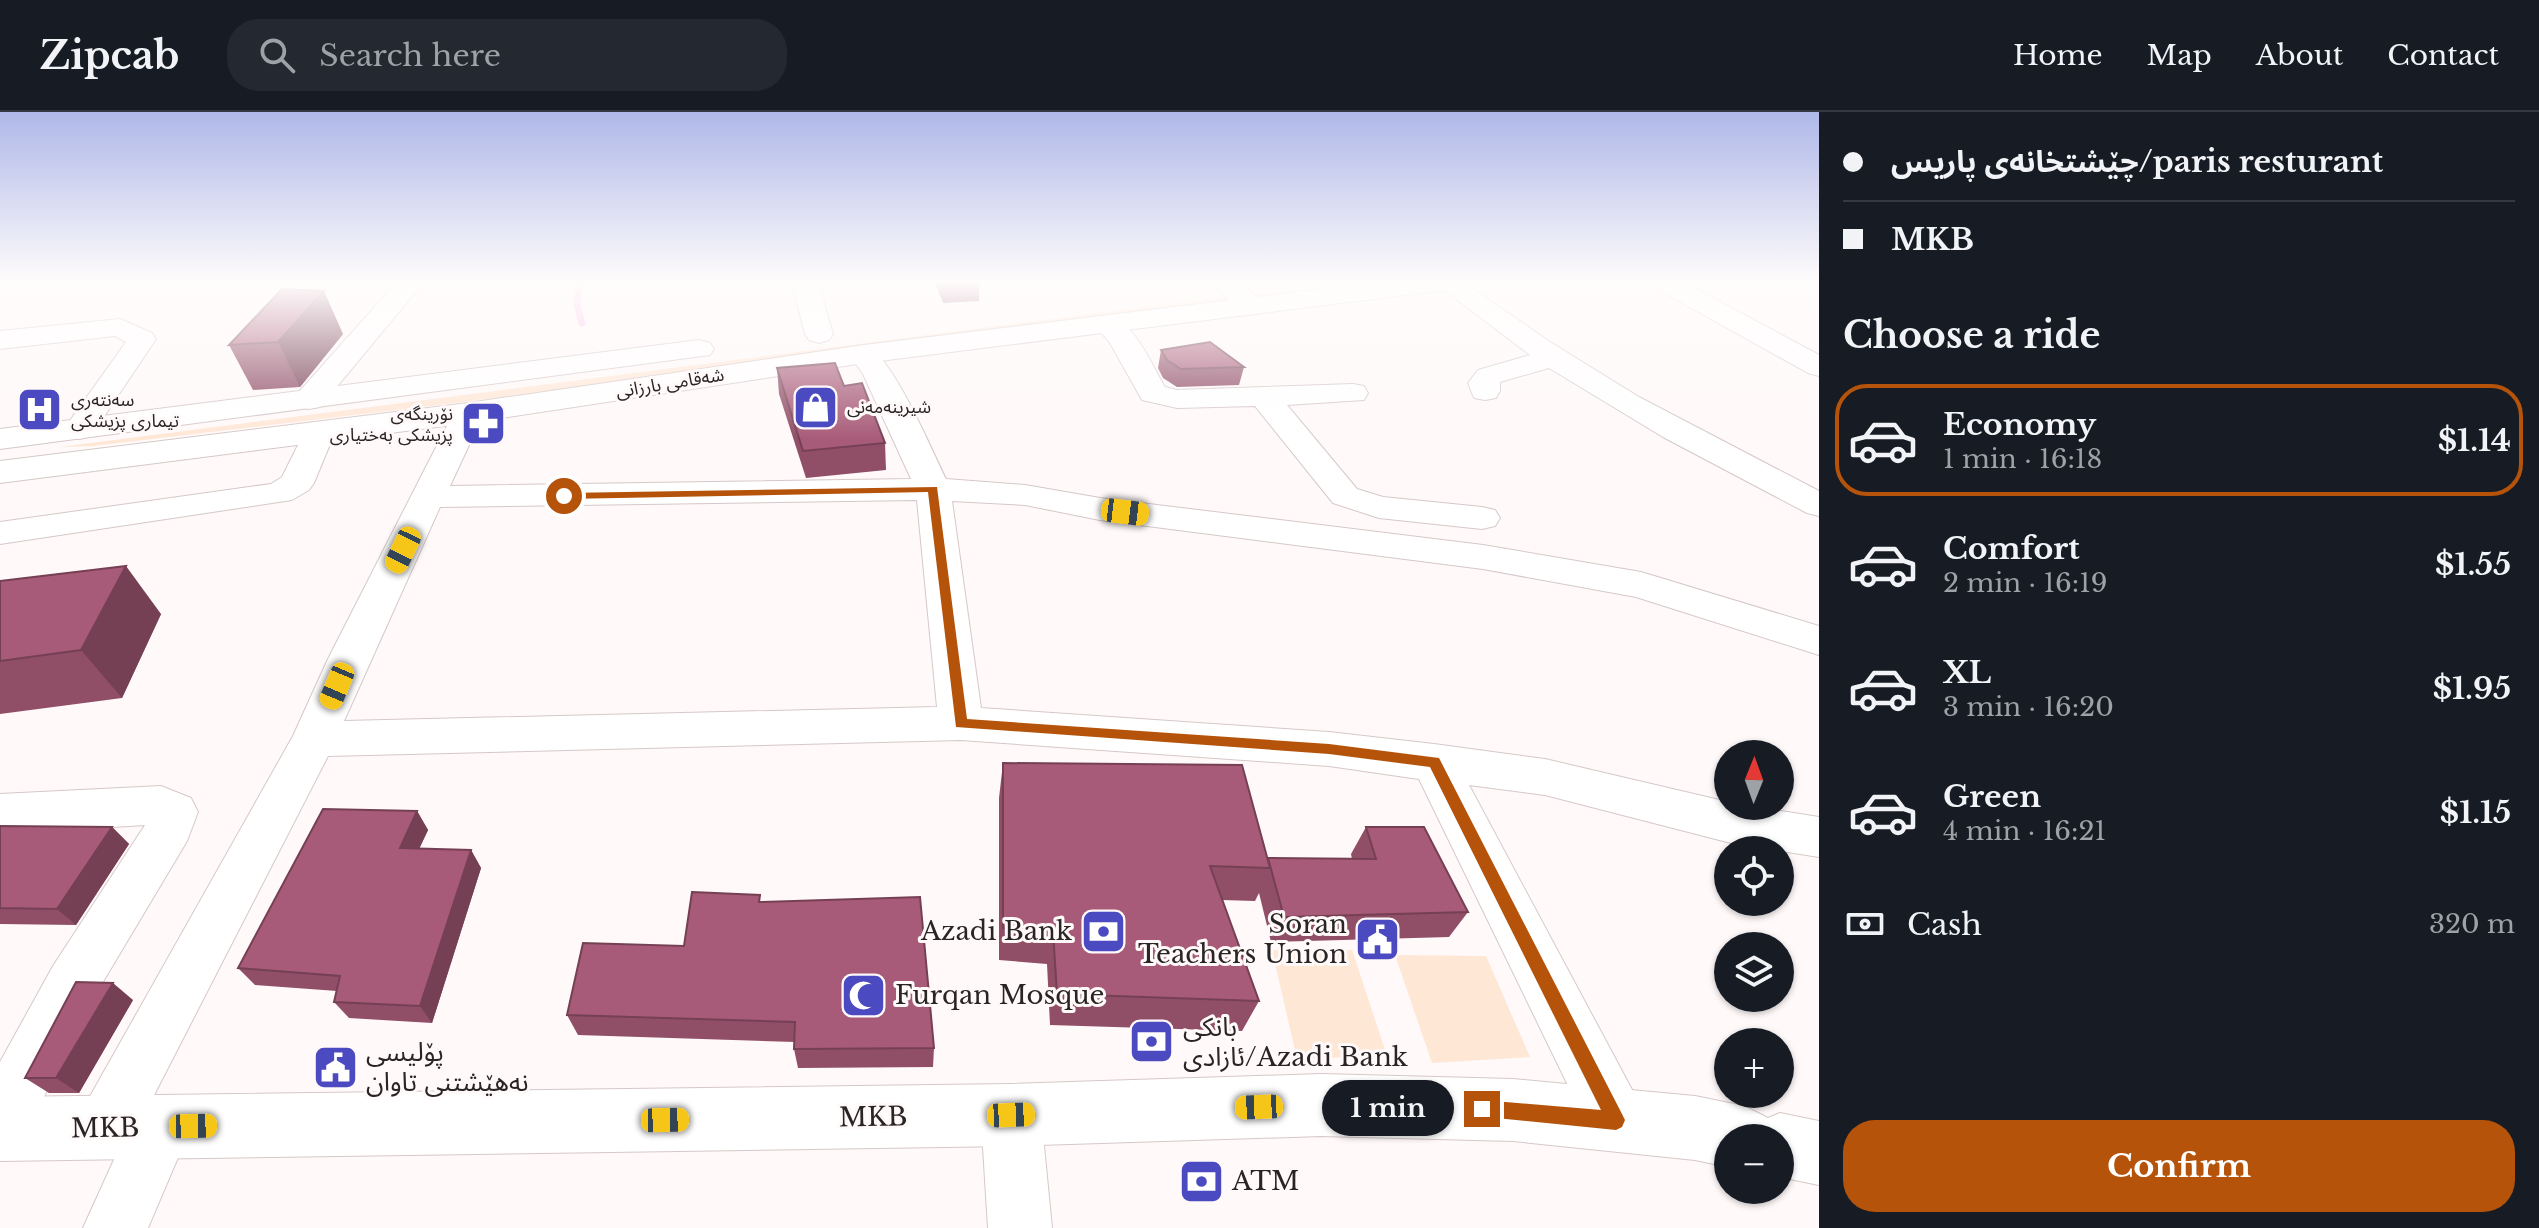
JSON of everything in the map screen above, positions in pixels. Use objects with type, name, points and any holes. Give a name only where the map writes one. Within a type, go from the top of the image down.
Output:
[{"type":"main road","name":"شەقامی بارزانی","points":[[14,470],[314,416],[812,335]]},
{"type":"main road","name":"شەقامی بارزانی","points":[[0,439],[80,429],[314,416],[468,413],[864,354],[1018,335]]},
{"type":"main road","points":[[14,470],[44,433]]},
{"type":"main road","name":"MKB","points":[[0,1129],[1011,1115],[1321,1105],[1513,1110],[1714,1132]]},
{"type":"main road","points":[[1794,1148],[1819,1153]]},
{"type":"street","points":[[0,340],[45,335]]},
{"type":"street","points":[[80,429],[142,339],[135,335]]},
{"type":"street","points":[[0,533],[280,493],[297,483],[314,416],[372,335]]},
{"type":"street","points":[[1118,335],[1153,393],[1177,399],[1353,393]]},
{"type":"street","points":[[1520,335],[1551,358],[1661,425],[1819,505]]},
{"type":"street","points":[[1761,335],[1819,367]]},
{"type":"street","points":[[864,354],[878,373],[933,489],[961,723]]},
{"type":"street","points":[[1485,391],[1483,383],[1498,371],[1551,358]]},
{"type":"street","points":[[1264,396],[1345,496],[1379,507],[1482,518]]},
{"type":"street","points":[[115,1228],[133,1127],[349,659],[468,413]]},
{"type":"street","points":[[430,495],[933,489],[1025,495],[1100,509],[1483,557],[1641,585],[1819,641]]},
{"type":"street","points":[[314,739],[961,723],[1329,749],[1434,762],[1545,777],[1731,823],[1819,837]]},
{"type":"street","points":[[1434,762],[1616,1120]]},
{"type":"street","points":[[0,814],[161,805],[174,812],[163,841],[72,984],[0,1122]]},
{"type":"street","points":[[1011,1115],[1020,1228]]},
{"type":"shaded area","points":[[927,335],[976,335],[455,403],[93,446],[60,447]]},
{"type":"shaded area","points":[[1272,950],[1352,950],[1387,1056],[1297,1059]]},
{"type":"shaded area","points":[[1395,955],[1486,956],[1530,1057],[1432,1063]]},
{"type":"building","points":[[238,335],[284,335],[278,342],[229,345]]},
{"type":"building","points":[[1210,342],[1244,367],[1181,369],[1167,360],[1161,350]]},
{"type":"building","points":[[835,363],[844,386],[862,383],[885,443],[803,451],[777,368]]},
{"type":"building","points":[[126,566],[81,650],[0,661],[0,581]]},
{"type":"building","name":"Azadi Bank","points":[[1003,763],[1242,765],[1270,868],[1210,866],[1259,1001],[1057,994],[1053,931],[1003,928]]},
{"type":"building","points":[[323,809],[417,811],[400,848],[471,850],[420,1006],[334,1002],[340,976],[238,968]]},
{"type":"building","points":[[0,826],[112,827],[57,909],[0,908]]},
{"type":"building","points":[[1366,827],[1424,827],[1468,912],[1284,917],[1268,858],[1376,859]]},
{"type":"building","points":[[692,892],[760,895],[759,902],[920,897],[934,1048],[794,1049],[795,1022],[567,1015],[583,943],[684,946]]},
{"type":"building","points":[[76,982],[113,983],[56,1078],[25,1078]]},
{"type":"place","name":"شیرینەمەنی","points":[[816,407]]},
{"type":"place","name":"سەنتەری تیماری پزیشکی","points":[[40,410]]},
{"type":"place","name":"نۆرینگەی پزیشکی بەختیاری","points":[[484,424]]},
{"type":"place","name":"Azadi Bank","points":[[1103,931]]},
{"type":"place","name":"Soran Teachers Union","points":[[1378,939]]},
{"type":"place","name":"Furqan Mosque","points":[[864,995]]},
{"type":"place","name":"بانکی ئازادی/Azadi Bank","points":[[1152,1042]]},
{"type":"place","name":"پۆلیسی نەهێشتنی تاوان","points":[[335,1067]]},
{"type":"place","name":"ATM","points":[[1201,1181]]},
{"type":"route","points":[[564,496],[933,489],[961,723],[1329,749],[1434,762],[1616,1120],[1482,1109]]}]
